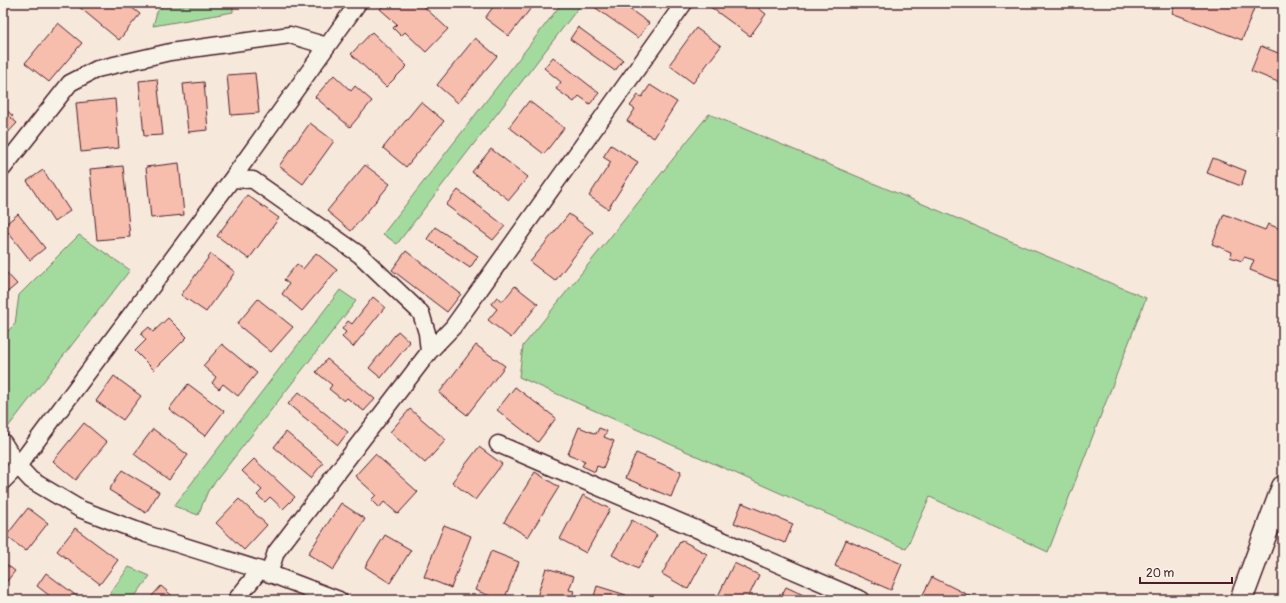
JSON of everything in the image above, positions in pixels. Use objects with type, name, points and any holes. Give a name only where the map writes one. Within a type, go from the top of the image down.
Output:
[{"type":"main road","points":[[1241,600],[1283,487]]},
{"type":"lane","points":[[3,481],[18,466],[232,179],[358,3]]},
{"type":"lane","points":[[236,600],[264,572],[276,552],[429,352],[453,328],[684,3]]},
{"type":"lane","points":[[3,168],[70,83],[97,69],[170,52],[290,35],[327,46]]},
{"type":"lane","points":[[232,179],[253,180],[360,255],[421,313],[427,333],[429,352]]},
{"type":"lane","points":[[3,442],[18,466],[31,480],[80,509],[146,534],[264,572],[339,600]]},
{"type":"lane","points":[[498,444],[862,600]]},
{"type":"green space","points":[[165,3],[233,3],[233,12],[153,26],[157,12]]},
{"type":"green space","points":[[562,3],[582,3],[397,244],[383,234]]},
{"type":"green space","points":[[709,114],[1146,298],[1048,552],[930,497],[906,549],[519,377],[523,346]]},
{"type":"green space","points":[[79,235],[130,270],[8,427],[3,422],[3,336],[15,324],[19,295]]},
{"type":"green space","points":[[340,290],[356,301],[208,491],[198,515],[174,506]]},
{"type":"green space","points":[[129,567],[150,576],[132,600],[105,600]]},
{"type":"building","points":[[80,3],[126,3],[140,14],[119,40],[78,6]]},
{"type":"building","points":[[386,3],[420,3],[448,29],[426,52],[405,32],[401,36],[393,28],[397,24],[380,9]]},
{"type":"building","points":[[496,3],[535,3],[509,36],[485,18]]},
{"type":"building","points":[[595,3],[621,3],[649,23],[638,38],[593,6]]},
{"type":"building","points":[[705,3],[752,3],[766,14],[750,36]]},
{"type":"building","points":[[1176,3],[1256,3],[1242,40],[1172,13]]},
{"type":"building","points":[[58,23],[82,43],[49,82],[25,63]]},
{"type":"building","points":[[578,27],[623,60],[615,71],[570,39]]},
{"type":"building","points":[[696,28],[721,46],[693,83],[669,65]]},
{"type":"building","points":[[372,32],[407,66],[386,87],[351,54]]},
{"type":"building","points":[[475,38],[497,56],[458,103],[437,85]]},
{"type":"building","points":[[1261,46],[1283,55],[1283,84],[1251,71]]},
{"type":"building","points":[[553,57],[599,93],[590,104],[579,96],[574,102],[556,89],[561,82],[544,68]]},
{"type":"building","points":[[255,73],[259,113],[231,115],[227,75]]},
{"type":"building","points":[[334,75],[351,91],[355,86],[372,101],[350,127],[315,97]]},
{"type":"building","points":[[157,79],[163,135],[144,136],[139,81]]},
{"type":"building","points":[[204,82],[208,130],[188,132],[183,84]]},
{"type":"building","points":[[650,85],[677,102],[654,138],[627,121],[635,109],[630,106],[638,95],[642,97]]},
{"type":"building","points":[[115,99],[119,148],[81,152],[76,103]]},
{"type":"building","points":[[529,101],[564,128],[544,154],[509,127]]},
{"type":"building","points":[[421,102],[444,121],[406,167],[383,148]]},
{"type":"building","points":[[3,107],[13,116],[11,118],[17,123],[3,138]]},
{"type":"building","points":[[310,123],[334,141],[303,184],[279,166]]},
{"type":"building","points":[[611,145],[638,162],[608,209],[589,196],[611,162],[603,157]]},
{"type":"building","points":[[491,149],[528,177],[509,200],[472,172]]},
{"type":"building","points":[[1213,158],[1246,171],[1241,186],[1207,173]]},
{"type":"building","points":[[179,163],[184,215],[151,218],[146,167]]},
{"type":"building","points":[[365,165],[390,184],[351,231],[327,211]]},
{"type":"building","points":[[123,166],[130,237],[97,240],[90,169]]},
{"type":"building","points":[[43,170],[70,211],[54,222],[27,181]]},
{"type":"building","points":[[458,190],[505,226],[493,240],[446,205]]},
{"type":"building","points":[[247,195],[279,218],[249,259],[217,236]]},
{"type":"building","points":[[18,214],[45,248],[30,260],[3,226]]},
{"type":"building","points":[[569,214],[593,232],[555,281],[530,262]]},
{"type":"building","points":[[1224,214],[1265,230],[1268,224],[1283,230],[1283,283],[1250,270],[1254,260],[1244,257],[1242,261],[1230,257],[1232,252],[1212,244]]},
{"type":"building","points":[[435,227],[478,256],[470,268],[427,239]]},
{"type":"building","points":[[406,251],[461,294],[447,312],[392,270]]},
{"type":"building","points":[[316,253],[337,270],[302,311],[282,294],[289,284],[284,280],[297,264],[303,269]]},
{"type":"building","points":[[211,254],[235,272],[206,312],[181,295]]},
{"type":"building","points":[[3,269],[17,284],[4,295],[3,294]]},
{"type":"building","points":[[515,286],[538,304],[511,338],[488,320],[497,309],[491,304],[497,297],[503,301]]},
{"type":"building","points":[[373,297],[385,307],[353,347],[342,337],[346,332],[342,329],[348,321],[352,324]]},
{"type":"building","points":[[258,299],[293,327],[271,352],[237,324]]},
{"type":"building","points":[[168,318],[187,337],[154,370],[135,351],[146,340],[141,334],[149,327],[153,332]]},
{"type":"building","points":[[398,331],[410,342],[381,378],[369,368]]},
{"type":"building","points":[[222,344],[257,373],[238,396],[223,384],[219,389],[212,383],[216,377],[203,366]]},
{"type":"building","points":[[476,345],[505,366],[467,415],[439,393]]},
{"type":"building","points":[[327,359],[375,399],[364,411],[347,398],[344,401],[329,389],[332,385],[316,372]]},
{"type":"building","points":[[114,376],[141,396],[123,420],[96,401]]},
{"type":"building","points":[[188,384],[224,411],[205,436],[169,409]]},
{"type":"building","points":[[515,387],[556,418],[538,442],[497,410]]},
{"type":"building","points":[[299,392],[348,432],[338,445],[288,404]]},
{"type":"building","points":[[410,409],[446,440],[425,463],[390,432]]},
{"type":"building","points":[[84,423],[107,442],[76,480],[53,461]]},
{"type":"building","points":[[579,427],[596,434],[599,428],[607,431],[604,437],[614,441],[603,468],[597,466],[595,472],[582,466],[585,461],[568,454]]},
{"type":"building","points":[[153,429],[188,455],[169,480],[134,454]]},
{"type":"building","points":[[286,432],[323,463],[311,478],[274,447]]},
{"type":"building","points":[[479,447],[502,464],[475,500],[452,482]]},
{"type":"building","points":[[636,453],[681,472],[671,497],[625,478]]},
{"type":"building","points":[[375,454],[418,492],[398,514],[384,502],[379,508],[371,500],[376,495],[355,476]]},
{"type":"building","points":[[254,459],[295,497],[283,509],[270,497],[265,502],[257,495],[262,490],[242,471]]},
{"type":"building","points":[[122,470],[159,492],[146,513],[109,490]]},
{"type":"building","points":[[535,472],[559,487],[528,537],[504,522]]},
{"type":"building","points":[[583,495],[610,509],[586,553],[560,539]]},
{"type":"building","points":[[239,499],[267,525],[244,550],[216,523]]},
{"type":"building","points":[[341,503],[365,519],[333,570],[308,554]]},
{"type":"building","points":[[742,503],[793,524],[785,543],[734,523]]},
{"type":"building","points":[[28,508],[48,523],[26,551],[6,536]]},
{"type":"building","points":[[632,520],[657,535],[638,569],[612,555]]},
{"type":"building","points":[[444,525],[471,536],[451,588],[424,577]]},
{"type":"building","points":[[75,528],[118,560],[100,584],[57,551]]},
{"type":"building","points":[[385,535],[411,550],[390,583],[365,567]]},
{"type":"building","points":[[681,540],[707,554],[688,589],[662,574]]},
{"type":"building","points":[[846,540],[902,564],[891,590],[835,566]]},
{"type":"building","points":[[491,551],[519,562],[504,600],[500,600],[475,590]]},
{"type":"building","points":[[3,562],[15,571],[3,586]]},
{"type":"building","points":[[734,563],[759,575],[747,600],[722,600],[717,598]]},
{"type":"building","points":[[546,568],[574,576],[569,590],[574,591],[571,600],[536,600]]},
{"type":"building","points":[[46,573],[82,600],[55,600],[37,586]]},
{"type":"building","points":[[932,577],[978,600],[920,600]]},
{"type":"building","points":[[161,586],[177,600],[155,600],[151,597]]},
{"type":"building","points":[[597,586],[626,595],[625,600],[593,600]]},
{"type":"building","points":[[786,587],[810,598],[809,600],[779,600]]}]
